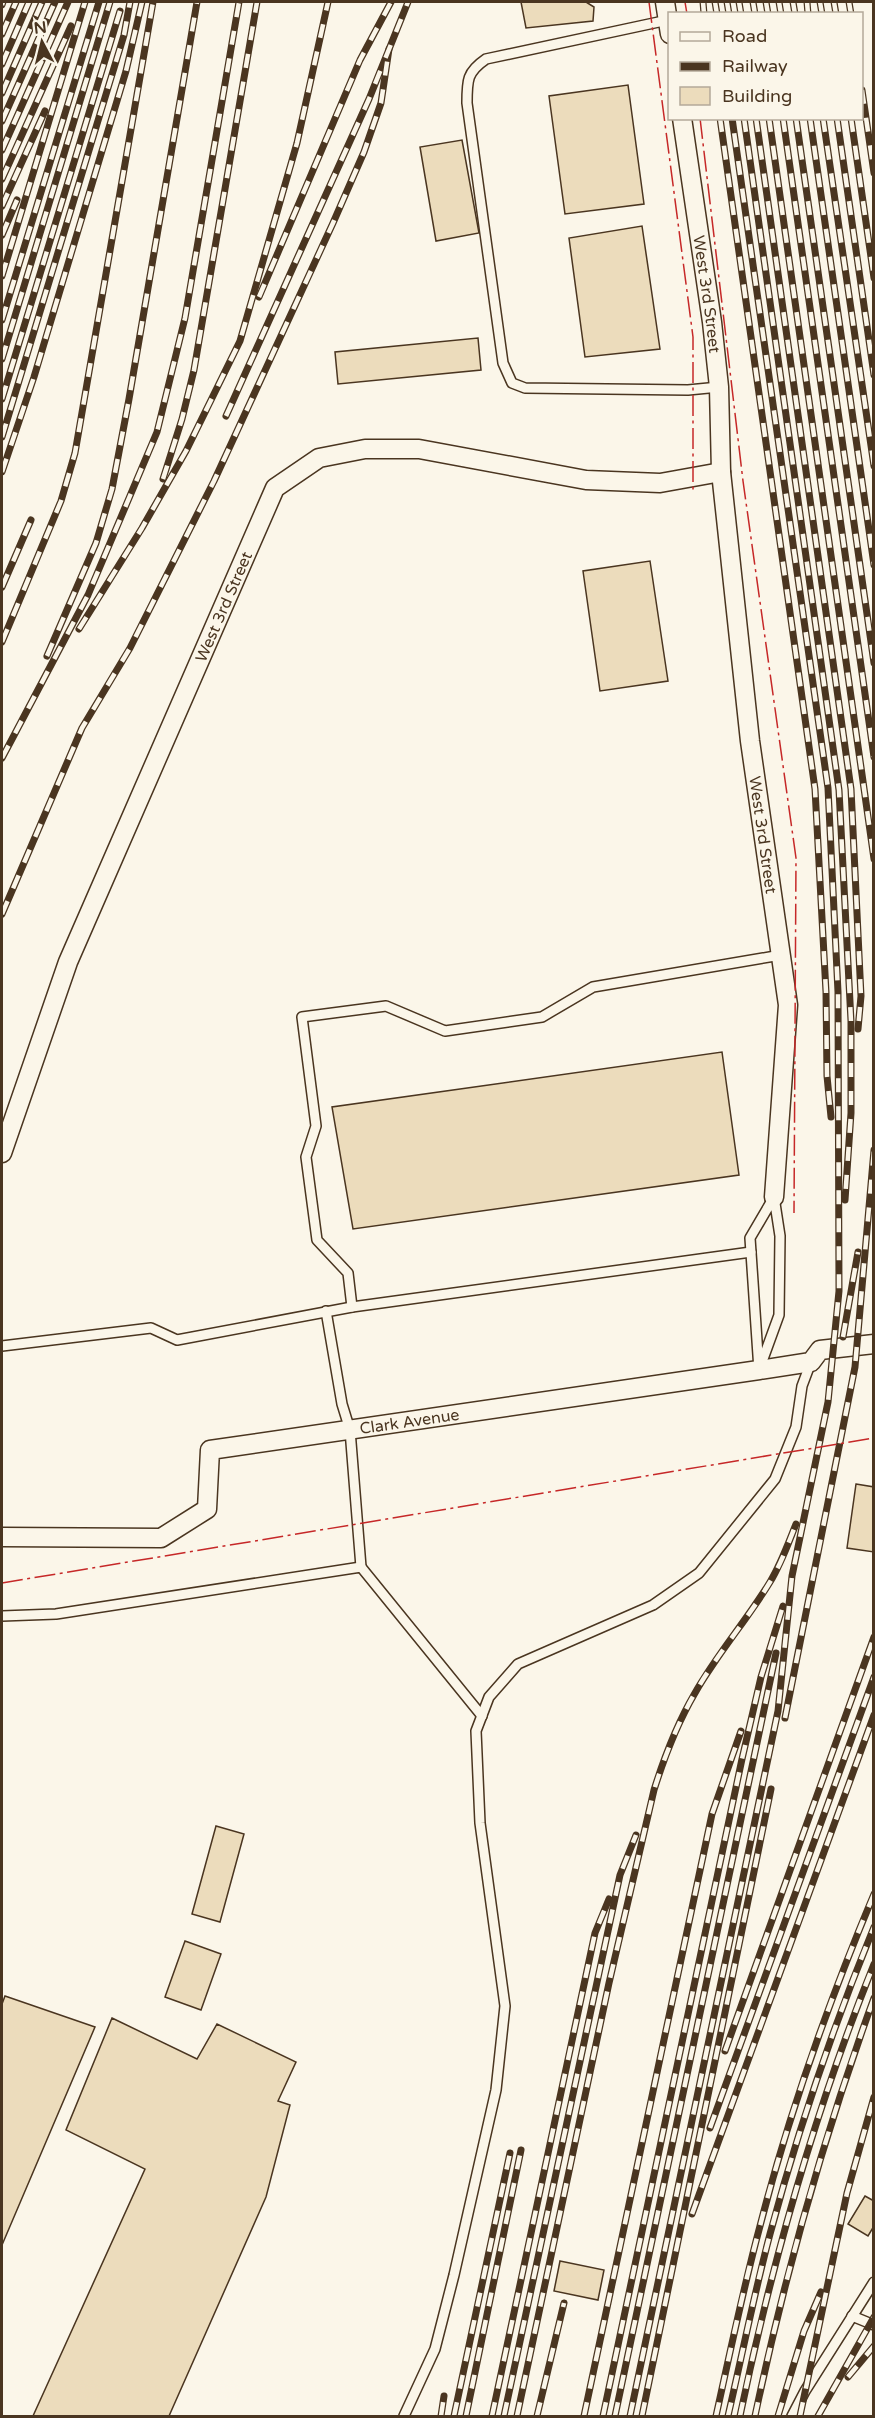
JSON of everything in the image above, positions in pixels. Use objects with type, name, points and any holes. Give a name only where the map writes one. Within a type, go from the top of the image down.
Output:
[{"type":"street","points":[[665,2],[668,27]]},
{"type":"street","name":"West 3rd Street","points":[[682,120],[712,322],[719,387],[721,472],[750,741],[788,1005],[774,1197]]},
{"type":"street","name":"West 3rd Street","points":[[2,1153],[68,962],[275,488],[319,458],[365,449],[419,448],[586,480],[660,483],[721,472]]},
{"type":"street","name":"Clark Avenue","points":[[2,1537],[161,1538],[207,1509],[210,1450],[811,1362],[820,1350],[873,1344]]},
{"type":"lane","points":[[668,27],[486,59],[473,69],[466,84],[467,103],[502,363],[512,383],[525,388],[688,390],[719,387]]},
{"type":"lane","points":[[352,1307],[348,1273],[317,1240],[306,1157],[316,1126],[302,1017],[386,1006],[445,1031],[542,1017],[593,987],[781,955]]},
{"type":"lane","name":"West 3rd Street","points":[[759,1370],[750,1238],[774,1197]]},
{"type":"lane","name":"West 3rd Street","points":[[759,1370],[779,1315],[780,1236],[774,1197]]},
{"type":"lane","points":[[2,1346],[151,1328],[177,1340],[352,1307],[751,1252]]},
{"type":"lane","points":[[326,1311],[342,1404],[350,1430],[361,1567],[482,1716]]},
{"type":"lane","points":[[404,2416],[435,2349],[496,2090],[505,2006],[480,1823],[476,1731],[489,1697],[518,1664],[652,1605],[699,1573],[775,1479],[796,1427],[802,1386],[811,1362]]},
{"type":"lane","points":[[2,1616],[67,1612],[361,1567]]},
{"type":"lane","points":[[792,2416],[873,2282]]},
{"type":"lane","points":[[852,2316],[873,2325]]},
{"type":"building","points":[[521,2],[586,2],[594,7],[593,21],[526,28]]},
{"type":"building","points":[[628,85],[644,204],[565,214],[549,96]]},
{"type":"building","points":[[462,140],[479,233],[436,241],[420,147]]},
{"type":"building","points":[[642,226],[660,349],[585,357],[569,238]]},
{"type":"building","points":[[478,338],[481,370],[338,384],[335,352]]},
{"type":"building","points":[[650,561],[668,681],[600,691],[583,571]]},
{"type":"building","points":[[722,1052],[739,1175],[353,1229],[332,1107]]},
{"type":"building","points":[[856,1484],[874,1487],[874,1552],[847,1548]]},
{"type":"building","points":[[216,1826],[244,1834],[220,1922],[192,1914]]},
{"type":"building","points":[[185,1941],[221,1954],[201,2010],[165,1997]]},
{"type":"building","points":[[5,1996],[95,2027],[2,2245],[2,2004]]},
{"type":"building","points":[[112,2018],[197,2059],[217,2024],[296,2062],[278,2101],[290,2105],[266,2197],[169,2416],[33,2416],[145,2169],[66,2130]]},
{"type":"building","points":[[865,2196],[874,2201],[874,2226],[868,2236],[848,2224]]},
{"type":"building","points":[[560,2261],[604,2270],[598,2300],[554,2291]]},
{"type":"railway","points":[[2,34],[16,2]]},
{"type":"railway","points":[[2,64],[29,2]]},
{"type":"railway","points":[[2,93],[42,2]]},
{"type":"railway","points":[[2,121],[55,2]]},
{"type":"railway","points":[[2,150],[68,2]]},
{"type":"railway","points":[[2,276],[85,2]]},
{"type":"railway","points":[[2,320],[99,2]]},
{"type":"railway","points":[[2,359],[110,2]]},
{"type":"railway","points":[[2,437],[124,35],[130,2]]},
{"type":"railway","points":[[2,472],[34,377],[126,71],[142,2]]},
{"type":"railway","points":[[2,642],[61,501],[75,453],[153,2]]},
{"type":"railway","points":[[47,656],[96,543],[112,489],[197,2]]},
{"type":"railway","points":[[2,758],[88,595],[157,432],[185,318],[239,2]]},
{"type":"railway","points":[[163,479],[182,419],[194,370],[257,2]]},
{"type":"railway","points":[[79,629],[142,528],[186,451],[240,341],[297,143],[328,2]]},
{"type":"railway","points":[[259,297],[360,60],[391,2]]},
{"type":"railway","points":[[226,416],[369,99],[408,2]]},
{"type":"railway","points":[[703,2],[704,12]]},
{"type":"railway","points":[[715,2],[717,12]]},
{"type":"railway","points":[[727,2],[729,12]]},
{"type":"railway","points":[[739,2],[741,12]]},
{"type":"railway","points":[[753,2],[755,12]]},
{"type":"railway","points":[[766,2],[768,12]]},
{"type":"railway","points":[[779,2],[781,12]]},
{"type":"railway","points":[[793,2],[795,12]]},
{"type":"railway","points":[[807,2],[808,12]]},
{"type":"railway","points":[[820,2],[822,12]]},
{"type":"railway","points":[[834,2],[836,12]]},
{"type":"railway","points":[[849,2],[851,12]]},
{"type":"railway","points":[[2,399],[120,11]]},
{"type":"railway","points":[[2,179],[71,26]]},
{"type":"railway","points":[[2,914],[82,728],[130,648],[214,481],[333,223],[364,152],[381,103],[389,49]]},
{"type":"railway","points":[[863,97],[874,173]]},
{"type":"railway","points":[[2,206],[45,111]]},
{"type":"railway","points":[[720,120],[815,789],[826,992],[827,1076],[831,1117]]},
{"type":"railway","points":[[630,2416],[778,1711],[792,1576],[828,1402],[839,1291],[838,992],[828,788],[732,120]]},
{"type":"railway","points":[[744,120],[839,790],[851,1021],[851,1113],[845,1200]]},
{"type":"railway","points":[[756,120],[851,789],[861,996],[858,1029]]},
{"type":"railway","points":[[769,120],[874,859]]},
{"type":"railway","points":[[783,120],[874,757]]},
{"type":"railway","points":[[796,120],[874,663]]},
{"type":"railway","points":[[810,120],[874,565]]},
{"type":"railway","points":[[823,120],[874,466]]},
{"type":"railway","points":[[837,120],[874,375]]},
{"type":"railway","points":[[851,120],[874,278]]},
{"type":"railway","points":[[2,235],[17,200]]},
{"type":"railway","points":[[2,587],[31,520]]},
{"type":"railway","points":[[785,1718],[855,1367],[874,1150]]},
{"type":"railway","points":[[843,1337],[858,1252]]},
{"type":"railway","points":[[517,2416],[609,1983],[654,1790],[672,1740],[689,1704],[770,1582],[796,1524]]},
{"type":"railway","points":[[603,2416],[742,1759],[761,1677],[783,1606]]},
{"type":"railway","points":[[725,2051],[874,1637]]},
{"type":"railway","points":[[615,2416],[776,1653]]},
{"type":"railway","points":[[710,2128],[874,1677]]},
{"type":"railway","points":[[692,2214],[874,1715]]},
{"type":"railway","points":[[584,2416],[712,1814],[741,1731]]},
{"type":"railway","points":[[642,2416],[771,1789]]},
{"type":"railway","points":[[504,2416],[620,1875],[636,1835]]},
{"type":"railway","points":[[716,2416],[748,2273],[771,2184],[826,2016],[874,1894]]},
{"type":"railway","points":[[492,2416],[595,1933],[609,1899]]},
{"type":"railway","points":[[728,2416],[764,2257],[792,2156],[830,2041],[874,1927]]},
{"type":"railway","points":[[740,2416],[766,2301],[797,2187],[833,2075],[874,1964]]},
{"type":"railway","points":[[755,2416],[779,2310],[807,2205],[874,1998]]},
{"type":"railway","points":[[800,2416],[847,2193],[874,2097]]},
{"type":"railway","points":[[466,2416],[521,2150]]},
{"type":"railway","points":[[454,2416],[510,2153]]},
{"type":"railway","points":[[778,2416],[804,2331],[821,2292]]},
{"type":"railway","points":[[537,2416],[564,2303]]},
{"type":"railway","points":[[818,2416],[874,2317]]},
{"type":"railway","points":[[848,2377],[874,2346]]},
{"type":"railway","points":[[441,2416],[444,2396]]},
{"type":"power","points":[[649,2],[693,337],[693,493]]},
{"type":"power","points":[[685,2],[687,12]]},
{"type":"power","points":[[700,120],[743,481],[796,858],[794,1213]]},
{"type":"power","points":[[2,1583],[874,1438]]}]
